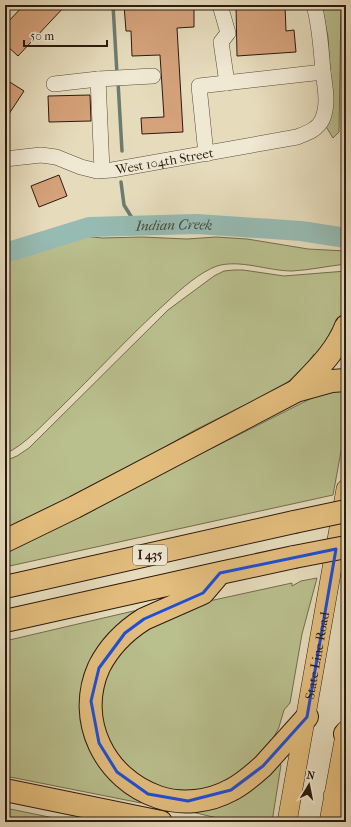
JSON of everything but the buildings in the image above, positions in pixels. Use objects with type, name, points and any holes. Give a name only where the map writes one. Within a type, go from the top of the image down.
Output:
[{"type":"highway","points":[[296,391],[324,363],[335,347],[346,326]]},
{"type":"highway","points":[[5,542],[296,391],[332,381],[346,380]]},
{"type":"highway","name":"I 435","points":[[5,587],[346,511]]},
{"type":"highway","name":"I 435","points":[[5,621],[220,573],[346,547]]},
{"type":"highway","points":[[220,573],[203,593],[136,624],[116,642],[104,659],[97,673],[92,690],[91,712],[92,723],[98,743],[109,763],[127,781],[148,794],[176,801],[203,800],[231,790],[256,773],[307,717]]},
{"type":"highway","points":[[5,790],[161,822]]},
{"type":"main road","name":"State Line Road","points":[[287,822],[307,717],[346,490]]},
{"type":"main road","points":[[329,822],[346,732]]},
{"type":"main road","points":[[333,796],[346,822]]},
{"type":"street","points":[[220,5],[228,33],[221,42],[227,83]]},
{"type":"street","points":[[206,154],[199,86],[323,72],[320,27],[314,5]]},
{"type":"street","name":"West 104th Street","points":[[5,160],[41,155],[56,157],[81,168],[102,170],[206,154],[297,136],[310,132],[321,122],[325,111],[326,96],[323,72]]},
{"type":"street","points":[[54,84],[101,78],[153,76]]},
{"type":"street","points":[[101,78],[102,170]]},
{"type":"highlighted area","points":[[336,549],[307,717],[263,766],[231,790],[188,801],[148,794],[117,772],[99,743],[91,701],[99,668],[125,633],[144,619],[203,593],[220,573]]},
{"type":"green space","points":[[325,5],[341,5],[339,132],[333,138],[325,125],[332,103],[328,37],[322,8]]},
{"type":"green space","points":[[75,235],[102,238],[142,237],[187,239],[216,237],[247,239],[308,249],[346,251],[346,264],[292,271],[226,264],[204,272],[185,286],[154,314],[33,434],[13,450],[5,454],[5,262],[39,246]]},
{"type":"green space","points":[[234,270],[284,276],[346,271],[346,304],[342,324],[318,358],[314,354],[304,369],[281,387],[195,430],[120,472],[5,529],[5,461],[17,456],[29,448],[168,310],[214,276],[224,271]]},
{"type":"green space","points":[[346,390],[346,424],[333,495],[5,567],[5,552],[320,394]]},
{"type":"green space","points":[[317,578],[302,634],[290,703],[284,710],[279,727],[270,745],[258,760],[213,789],[179,793],[146,784],[113,754],[99,709],[99,699],[112,661],[134,636],[200,603],[292,583],[292,586],[301,581]]},
{"type":"green space","points":[[142,609],[127,625],[86,714],[142,798],[141,803],[5,776],[5,641]]},
{"type":"green space","points":[[276,761],[281,765],[272,822],[234,822],[192,812]]},
{"type":"green space","points":[[5,808],[10,809],[73,822],[5,822]]},
{"type":"waterway","points":[[113,5],[117,74]]},
{"type":"waterway","points":[[118,82],[122,151]]},
{"type":"waterway","points":[[121,182],[124,205],[137,226]]},
{"type":"waterway","name":"Indian Creek","points":[[5,253],[89,227],[197,224],[301,231],[346,238]]}]
